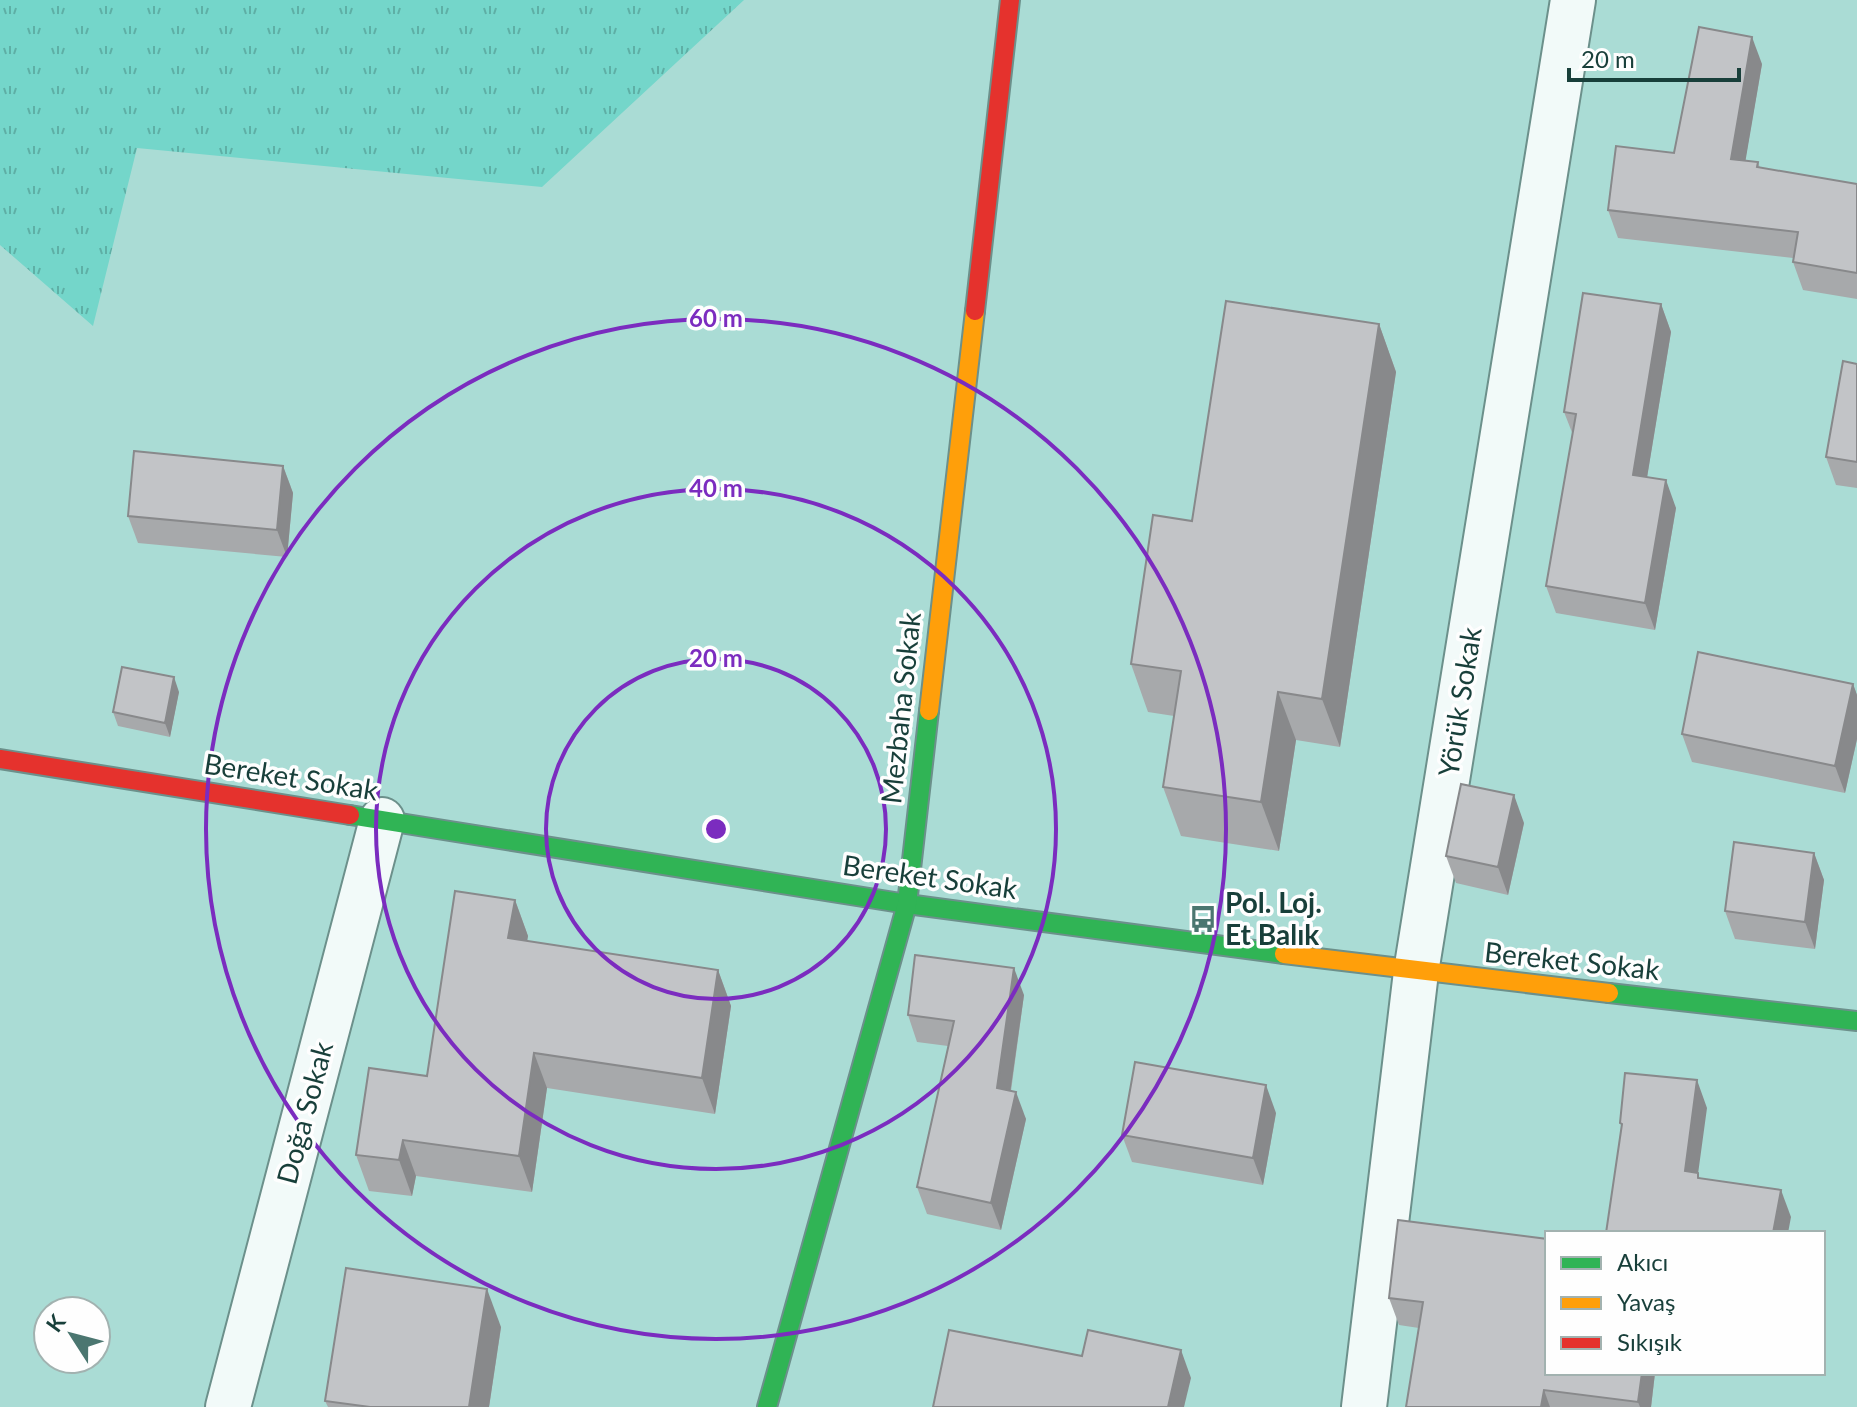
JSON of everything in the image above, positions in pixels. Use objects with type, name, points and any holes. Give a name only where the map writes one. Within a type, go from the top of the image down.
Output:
[{"type":"street","name":"Mezbaha Sokak","points":[[767,1407],[907,904],[1010,0]]},
{"type":"street","name":"Yörük Sokak","points":[[1364,1407],[1416,972],[1573,0]]},
{"type":"street","name":"Bereket Sokak","points":[[0,759],[907,904],[1416,972],[1857,1021]]},
{"type":"street","name":"Doğa Sokak","points":[[228,1407],[382,820]]},
{"type":"green space","points":[[0,0],[744,0],[542,187],[137,148],[93,326],[0,245]]},
{"type":"building","points":[[1699,27],[1752,37],[1731,159],[1758,162],[1757,167],[1857,184],[1857,273],[1793,262],[1798,232],[1608,210],[1616,146],[1674,153]]},
{"type":"building","points":[[1583,293],[1661,304],[1633,475],[1666,480],[1645,603],[1546,586],[1576,414],[1564,412]]},
{"type":"building","points":[[1226,301],[1379,324],[1322,699],[1278,692],[1261,802],[1163,787],[1181,671],[1131,664],[1153,515],[1192,521]]},
{"type":"building","points":[[1843,361],[1857,364],[1857,462],[1826,457]]},
{"type":"building","points":[[134,451],[283,466],[277,530],[128,516]]},
{"type":"building","points":[[1698,652],[1853,684],[1835,766],[1682,734]]},
{"type":"building","points":[[122,667],[174,677],[165,723],[113,712]]},
{"type":"building","points":[[1461,784],[1514,795],[1498,867],[1446,856]]},
{"type":"building","points":[[1734,842],[1814,853],[1805,922],[1725,911]]},
{"type":"building","points":[[455,891],[515,900],[508,938],[718,970],[702,1078],[534,1053],[519,1156],[403,1140],[399,1160],[356,1155],[369,1068],[427,1076]]},
{"type":"building","points":[[915,955],[1014,968],[997,1088],[1016,1092],[991,1203],[917,1187],[954,1021],[908,1015]]},
{"type":"building","points":[[1135,1062],[1266,1085],[1253,1158],[1122,1135]]},
{"type":"building","points":[[1625,1073],[1697,1080],[1685,1171],[1698,1173],[1698,1178],[1781,1190],[1773,1231],[1606,1231]]},
{"type":"building","points":[[1398,1220],[1545,1239],[1545,1375],[1642,1375],[1638,1402],[1544,1390],[1541,1407],[1406,1407],[1423,1302],[1389,1298]]},
{"type":"building","points":[[346,1268],[487,1289],[469,1407],[370,1407],[325,1401]]},
{"type":"building","points":[[949,1330],[1082,1356],[1088,1330],[1181,1350],[1168,1407],[933,1407]]},
{"type":"traffic: fast","points":[[767,1407],[907,904],[929,711]]},
{"type":"traffic: fast","points":[[350,815],[907,904],[1284,954]]},
{"type":"traffic: fast","points":[[1609,993],[1857,1021]]},
{"type":"traffic: slow","points":[[929,711],[975,311]]},
{"type":"traffic: slow","points":[[1284,954],[1609,993]]},
{"type":"traffic: jam","points":[[975,311],[1010,0]]},
{"type":"traffic: jam","points":[[0,759],[350,815]]},
{"type":"place","name":"Pol. Loj. Et Balık","points":[[1203,919]]}]
